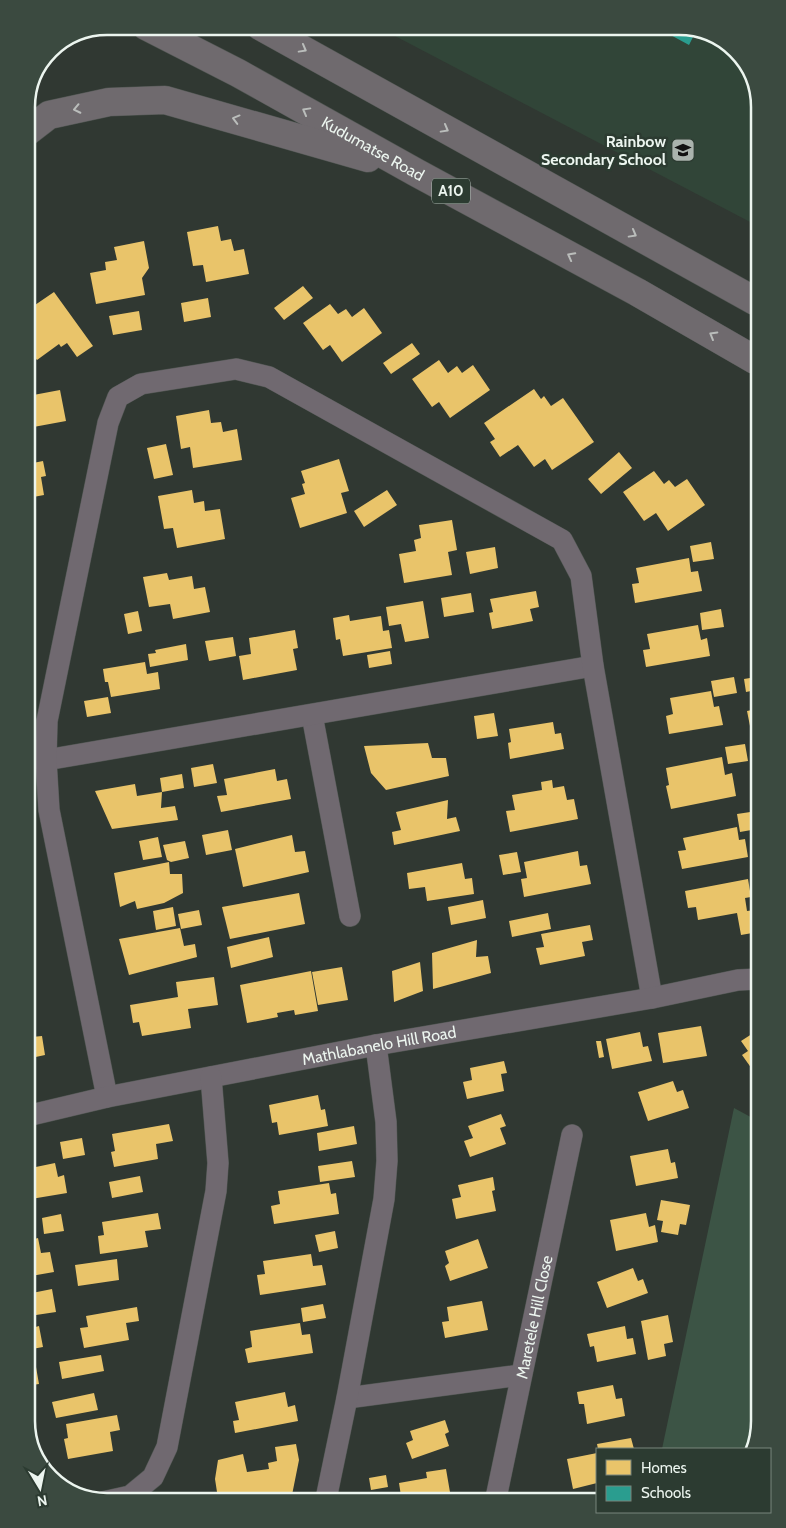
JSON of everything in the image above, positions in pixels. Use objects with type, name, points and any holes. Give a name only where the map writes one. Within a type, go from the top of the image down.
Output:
[{"type":"main road","name":"Kudumatse Road","points":[[164,35],[238,73],[417,173],[637,292],[751,358]]},
{"type":"main road","points":[[280,35],[751,299]]},
{"type":"main road","points":[[35,125],[49,115],[108,102],[165,100],[417,173]]},
{"type":"street","points":[[107,1097],[49,810],[46,721],[108,423],[118,397],[142,384],[236,369],[269,377],[562,540],[581,576],[593,666],[652,998]]},
{"type":"street","points":[[46,760],[593,666]]},
{"type":"street","points":[[312,715],[350,916]]},
{"type":"street","name":"Mathlabanelo Hill Road","points":[[35,1114],[107,1097],[376,1045],[652,998],[738,980],[751,979]]},
{"type":"street","points":[[327,1493],[384,1199],[387,1161],[386,1122],[376,1045]]},
{"type":"street","points":[[134,1493],[153,1477],[167,1447],[216,1191],[218,1163],[211,1077]]},
{"type":"street","name":"Maretele Hill Close","points":[[497,1493],[572,1136]]},
{"type":"street","points":[[347,1398],[521,1375]]},
{"type":"shaded area","name":"Rainbow Secondary School","points":[[393,35],[684,35],[711,42],[723,50],[736,63],[746,79],[750,93],[751,222]]},
{"type":"shaded area","points":[[734,1108],[751,1117],[751,1421],[749,1440],[746,1448],[662,1448]]},
{"type":"building: Homes","points":[[218,226],[221,241],[231,239],[234,251],[244,249],[249,274],[206,282],[203,265],[193,266],[187,232]]},
{"type":"building: Homes","points":[[144,241],[149,268],[142,278],[145,295],[96,304],[90,273],[106,270],[105,262],[117,260],[114,247]]},
{"type":"building: Homes","points":[[303,286],[313,298],[284,320],[274,308]]},
{"type":"building: Homes","points":[[54,292],[93,346],[77,357],[67,343],[61,347],[59,344],[37,360],[35,358],[35,305]]},
{"type":"building: Homes","points":[[208,298],[211,317],[184,322],[181,303]]},
{"type":"building: Homes","points":[[330,304],[338,314],[346,309],[352,317],[364,308],[382,333],[342,362],[330,345],[323,350],[303,323]]},
{"type":"building: Homes","points":[[139,311],[142,330],[113,335],[109,316]]},
{"type":"building: Homes","points":[[412,343],[420,354],[391,374],[383,363]]},
{"type":"building: Homes","points":[[439,360],[448,373],[457,366],[462,373],[473,365],[490,390],[450,418],[439,402],[432,407],[412,379]]},
{"type":"building: Homes","points":[[534,389],[541,399],[544,396],[551,406],[563,398],[594,442],[552,470],[545,459],[534,467],[518,445],[500,457],[490,442],[495,439],[484,423]]},
{"type":"building: Homes","points":[[60,390],[66,421],[35,427],[35,395]]},
{"type":"building: Homes","points":[[209,410],[211,423],[221,422],[223,432],[237,429],[242,460],[193,468],[190,447],[181,449],[176,416]]},
{"type":"building: Homes","points":[[166,444],[173,475],[154,479],[147,448]]},
{"type":"building: Homes","points":[[619,452],[632,468],[601,494],[588,479]]},
{"type":"building: Homes","points":[[339,459],[349,491],[341,493],[347,513],[300,528],[291,498],[305,494],[302,484],[305,483],[301,471]]},
{"type":"building: Homes","points":[[43,461],[46,476],[41,477],[44,495],[35,497],[35,463]]},
{"type":"building: Homes","points":[[654,471],[664,484],[669,480],[675,487],[687,479],[705,505],[668,531],[656,513],[644,521],[623,492]]},
{"type":"building: Homes","points":[[192,490],[194,503],[204,501],[205,511],[220,509],[225,539],[177,548],[173,528],[164,529],[158,496]]},
{"type":"building: Homes","points":[[387,490],[397,505],[364,527],[354,511]]},
{"type":"building: Homes","points":[[452,520],[457,550],[448,552],[452,575],[404,583],[399,554],[416,551],[414,540],[421,538],[419,525]]},
{"type":"building: Homes","points":[[711,542],[714,559],[693,562],[690,546]]},
{"type":"building: Homes","points":[[495,547],[498,568],[470,574],[466,552]]},
{"type":"building: Homes","points":[[689,558],[691,572],[698,571],[702,591],[635,603],[632,584],[639,583],[636,568]]},
{"type":"building: Homes","points":[[167,573],[169,580],[192,576],[194,589],[205,587],[210,612],[173,619],[170,604],[149,607],[143,577]]},
{"type":"building: Homes","points":[[536,591],[539,607],[530,609],[533,621],[492,629],[489,613],[493,612],[490,599]]},
{"type":"building: Homes","points":[[471,593],[474,612],[444,617],[441,598]]},
{"type":"building: Homes","points":[[423,601],[429,638],[405,642],[401,624],[389,626],[386,607]]},
{"type":"building: Homes","points":[[721,609],[724,627],[702,630],[700,613]]},
{"type":"building: Homes","points":[[138,611],[142,631],[128,634],[124,614]]},
{"type":"building: Homes","points":[[349,615],[350,621],[381,616],[383,631],[389,630],[392,648],[343,656],[340,639],[336,640],[333,618]]},
{"type":"building: Homes","points":[[698,625],[701,640],[707,638],[710,656],[646,667],[643,650],[650,649],[647,634]]},
{"type":"building: Homes","points":[[295,630],[298,648],[293,649],[297,670],[243,680],[239,656],[251,654],[249,638]]},
{"type":"building: Homes","points":[[233,637],[236,656],[209,661],[205,641]]},
{"type":"building: Homes","points":[[186,644],[188,660],[150,667],[148,654],[156,653],[155,650]]},
{"type":"building: Homes","points":[[390,651],[392,664],[369,668],[367,655]]},
{"type":"building: Homes","points":[[145,662],[147,674],[158,672],[160,689],[111,697],[108,682],[105,682],[103,669]]},
{"type":"building: Homes","points":[[734,677],[737,693],[714,697],[711,681]]},
{"type":"building: Homes","points":[[751,678],[751,691],[746,692],[744,679]]},
{"type":"building: Homes","points":[[711,691],[714,707],[719,706],[723,725],[669,734],[666,716],[673,714],[670,698]]},
{"type":"building: Homes","points":[[108,697],[111,713],[87,717],[84,701]]},
{"type":"building: Homes","points":[[751,710],[751,731],[747,711]]},
{"type":"building: Homes","points":[[494,713],[498,736],[477,739],[474,716]]},
{"type":"building: Homes","points":[[553,722],[555,734],[561,733],[564,749],[510,759],[508,743],[511,742],[509,729]]},
{"type":"building: Homes","points":[[428,743],[432,758],[446,758],[449,776],[386,790],[371,773],[364,746]]},
{"type":"building: Homes","points":[[745,744],[748,761],[728,764],[725,747]]},
{"type":"building: Homes","points":[[722,757],[725,775],[732,773],[736,796],[671,809],[666,786],[669,785],[666,768]]},
{"type":"building: Homes","points":[[213,764],[217,783],[194,787],[191,768]]},
{"type":"building: Homes","points":[[275,769],[277,781],[287,779],[291,799],[221,812],[217,796],[227,795],[224,779]]},
{"type":"building: Homes","points":[[182,774],[184,788],[162,792],[160,778]]},
{"type":"building: Homes","points":[[552,780],[553,788],[564,786],[567,800],[574,799],[578,819],[510,832],[506,811],[515,810],[512,795],[542,790],[541,782]]},
{"type":"building: Homes","points":[[135,784],[137,796],[162,792],[161,808],[175,806],[178,820],[112,829],[95,791]]},
{"type":"building: Homes","points":[[448,800],[447,819],[456,817],[460,831],[394,845],[392,832],[401,830],[396,812]]},
{"type":"building: Homes","points":[[751,812],[751,830],[740,832],[737,814]]},
{"type":"building: Homes","points":[[737,827],[739,840],[745,839],[748,857],[682,869],[678,851],[686,850],[683,838]]},
{"type":"building: Homes","points":[[228,830],[232,850],[206,855],[202,835]]},
{"type":"building: Homes","points":[[292,835],[295,852],[305,851],[309,872],[243,887],[235,849]]},
{"type":"building: Homes","points":[[158,837],[162,857],[143,860],[139,841]]},
{"type":"building: Homes","points":[[185,841],[189,858],[171,862],[167,860],[163,845]]},
{"type":"building: Homes","points":[[578,851],[580,866],[587,865],[591,884],[524,897],[521,879],[527,878],[524,862]]},
{"type":"building: Homes","points":[[517,852],[521,872],[503,875],[499,855]]},
{"type":"building: Homes","points":[[169,862],[170,874],[182,874],[183,893],[164,903],[137,909],[135,901],[120,907],[114,873]]},
{"type":"building: Homes","points":[[462,863],[465,879],[472,878],[474,894],[427,901],[425,887],[409,889],[407,873]]},
{"type":"building: Homes","points":[[748,879],[751,897],[745,898],[747,911],[751,910],[751,933],[741,935],[737,913],[698,920],[696,907],[688,908],[685,891]]},
{"type":"building: Homes","points":[[299,893],[305,924],[230,939],[222,907]]},
{"type":"building: Homes","points":[[483,900],[486,918],[451,925],[448,907]]},
{"type":"building: Homes","points":[[173,907],[176,926],[156,930],[153,911]]},
{"type":"building: Homes","points":[[199,910],[202,925],[181,929],[178,914]]},
{"type":"building: Homes","points":[[548,913],[551,929],[512,937],[509,921]]},
{"type":"building: Homes","points":[[590,925],[593,940],[582,942],[585,956],[540,965],[536,948],[544,947],[541,934]]},
{"type":"building: Homes","points":[[180,928],[184,946],[195,944],[197,957],[129,975],[119,939]]},
{"type":"building: Homes","points":[[269,937],[273,957],[231,968],[227,947]]},
{"type":"building: Homes","points":[[477,940],[476,957],[488,956],[491,973],[433,989],[432,953]]},
{"type":"building: Homes","points":[[420,962],[423,991],[394,1002],[392,971]]},
{"type":"building: Homes","points":[[342,967],[348,1000],[318,1005],[312,972]]},
{"type":"building: Homes","points":[[311,971],[318,1011],[295,1015],[294,1010],[277,1013],[278,1017],[247,1023],[240,985]]},
{"type":"building: Homes","points":[[214,977],[218,1005],[188,1009],[191,1028],[142,1036],[139,1022],[133,1023],[130,1005],[178,997],[176,982]]},
{"type":"building: Homes","points":[[701,1026],[707,1056],[663,1063],[658,1033]]},
{"type":"building: Homes","points":[[640,1032],[643,1047],[648,1046],[652,1061],[612,1069],[606,1039]]},
{"type":"building: Homes","points":[[751,1035],[751,1068],[742,1055],[748,1051],[741,1041]]},
{"type":"building: Homes","points":[[42,1036],[45,1055],[35,1057],[35,1037]]},
{"type":"building: Homes","points":[[596,1041],[601,1041],[604,1057],[599,1058]]},
{"type":"building: Homes","points":[[504,1061],[507,1073],[501,1074],[504,1091],[467,1099],[463,1082],[472,1080],[470,1068]]},
{"type":"building: Homes","points":[[673,1081],[677,1092],[683,1090],[689,1108],[648,1121],[638,1092]]},
{"type":"building: Homes","points":[[318,1095],[321,1110],[325,1109],[328,1126],[279,1135],[277,1122],[272,1123],[269,1105]]},
{"type":"building: Homes","points":[[501,1114],[506,1126],[500,1128],[506,1144],[470,1157],[464,1141],[473,1138],[468,1126]]},
{"type":"building: Homes","points":[[169,1124],[173,1141],[156,1144],[158,1159],[114,1167],[111,1152],[115,1151],[112,1134]]},
{"type":"building: Homes","points":[[354,1126],[357,1144],[319,1151],[317,1133]]},
{"type":"building: Homes","points":[[82,1138],[85,1155],[63,1159],[60,1142]]},
{"type":"building: Homes","points":[[668,1149],[671,1163],[675,1162],[678,1178],[636,1186],[630,1156]]},
{"type":"building: Homes","points":[[352,1161],[355,1177],[320,1182],[318,1166]]},
{"type":"building: Homes","points":[[55,1163],[58,1177],[64,1175],[67,1193],[35,1198],[35,1167]]},
{"type":"building: Homes","points":[[140,1176],[143,1192],[112,1198],[109,1182]]},
{"type":"building: Homes","points":[[493,1177],[495,1190],[492,1191],[496,1211],[456,1219],[452,1199],[461,1197],[458,1185]]},
{"type":"building: Homes","points":[[329,1183],[331,1194],[336,1193],[339,1214],[274,1224],[271,1206],[280,1204],[278,1191]]},
{"type":"building: Homes","points":[[661,1200],[690,1205],[686,1225],[680,1224],[678,1235],[661,1232],[663,1221],[657,1220]]},
{"type":"building: Homes","points":[[158,1213],[161,1229],[145,1231],[148,1247],[100,1254],[98,1236],[104,1235],[102,1222]]},
{"type":"building: Homes","points":[[646,1213],[649,1227],[655,1225],[658,1242],[616,1251],[610,1220]]},
{"type":"building: Homes","points":[[61,1214],[64,1231],[44,1234],[42,1218]]},
{"type":"building: Homes","points":[[335,1231],[338,1248],[319,1252],[315,1235]]},
{"type":"building: Homes","points":[[38,1238],[41,1253],[50,1252],[54,1272],[35,1275],[35,1239]]},
{"type":"building: Homes","points":[[478,1239],[488,1268],[450,1281],[445,1266],[449,1263],[445,1251]]},
{"type":"building: Homes","points":[[311,1254],[313,1266],[322,1265],[326,1285],[260,1295],[257,1275],[265,1274],[263,1261]]},
{"type":"building: Homes","points":[[117,1259],[119,1280],[78,1286],[75,1265]]},
{"type":"building: Homes","points":[[633,1268],[638,1281],[643,1279],[648,1293],[607,1308],[597,1282]]},
{"type":"building: Homes","points":[[52,1289],[56,1312],[36,1315],[35,1292]]},
{"type":"building: Homes","points":[[482,1301],[488,1330],[445,1338],[442,1322],[449,1321],[447,1307]]},
{"type":"building: Homes","points":[[323,1304],[326,1318],[303,1322],[301,1308]]},
{"type":"building: Homes","points":[[137,1307],[139,1321],[126,1323],[129,1340],[84,1348],[80,1328],[88,1327],[86,1316]]},
{"type":"building: Homes","points":[[668,1315],[673,1342],[664,1344],[666,1356],[648,1360],[641,1321]]},
{"type":"building: Homes","points":[[300,1323],[302,1335],[310,1334],[313,1353],[248,1363],[245,1349],[252,1347],[250,1331]]},
{"type":"building: Homes","points":[[39,1326],[43,1347],[35,1348],[35,1327]]},
{"type":"building: Homes","points":[[625,1326],[627,1339],[633,1338],[636,1354],[597,1362],[594,1346],[590,1347],[587,1334]]},
{"type":"building: Homes","points":[[101,1355],[104,1371],[62,1379],[59,1362]]},
{"type":"building: Homes","points":[[35,1367],[39,1384],[35,1385]]},
{"type":"building: Homes","points":[[613,1385],[616,1399],[622,1398],[625,1416],[587,1424],[584,1404],[579,1404],[577,1392]]},
{"type":"building: Homes","points":[[285,1392],[288,1407],[295,1405],[298,1421],[235,1433],[233,1421],[239,1420],[235,1402]]},
{"type":"building: Homes","points":[[94,1393],[98,1410],[56,1418],[52,1402]]},
{"type":"building: Homes","points":[[117,1415],[120,1430],[110,1432],[113,1451],[68,1459],[64,1439],[68,1438],[66,1424]]},
{"type":"building: Homes","points":[[445,1420],[449,1432],[445,1434],[449,1446],[412,1459],[406,1443],[413,1440],[410,1431]]},
{"type":"building: Homes","points":[[631,1438],[634,1448],[598,1448],[597,1444]]},
{"type":"building: Homes","points":[[296,1444],[299,1460],[292,1493],[214,1493],[217,1492],[215,1479],[218,1460],[243,1454],[247,1472],[269,1469],[268,1463],[277,1461],[275,1447]]},
{"type":"building: Homes","points":[[596,1453],[596,1483],[573,1489],[567,1459]]},
{"type":"building: Homes","points":[[446,1469],[450,1493],[401,1493],[399,1483],[427,1478],[426,1472]]},
{"type":"building: Homes","points":[[386,1475],[388,1487],[371,1490],[369,1478]]},
{"type":"building: Schools","points":[[671,35],[693,36],[689,45]]},
{"type":"place","name":"Rainbow Secondary School","points":[[683,150]]}]
